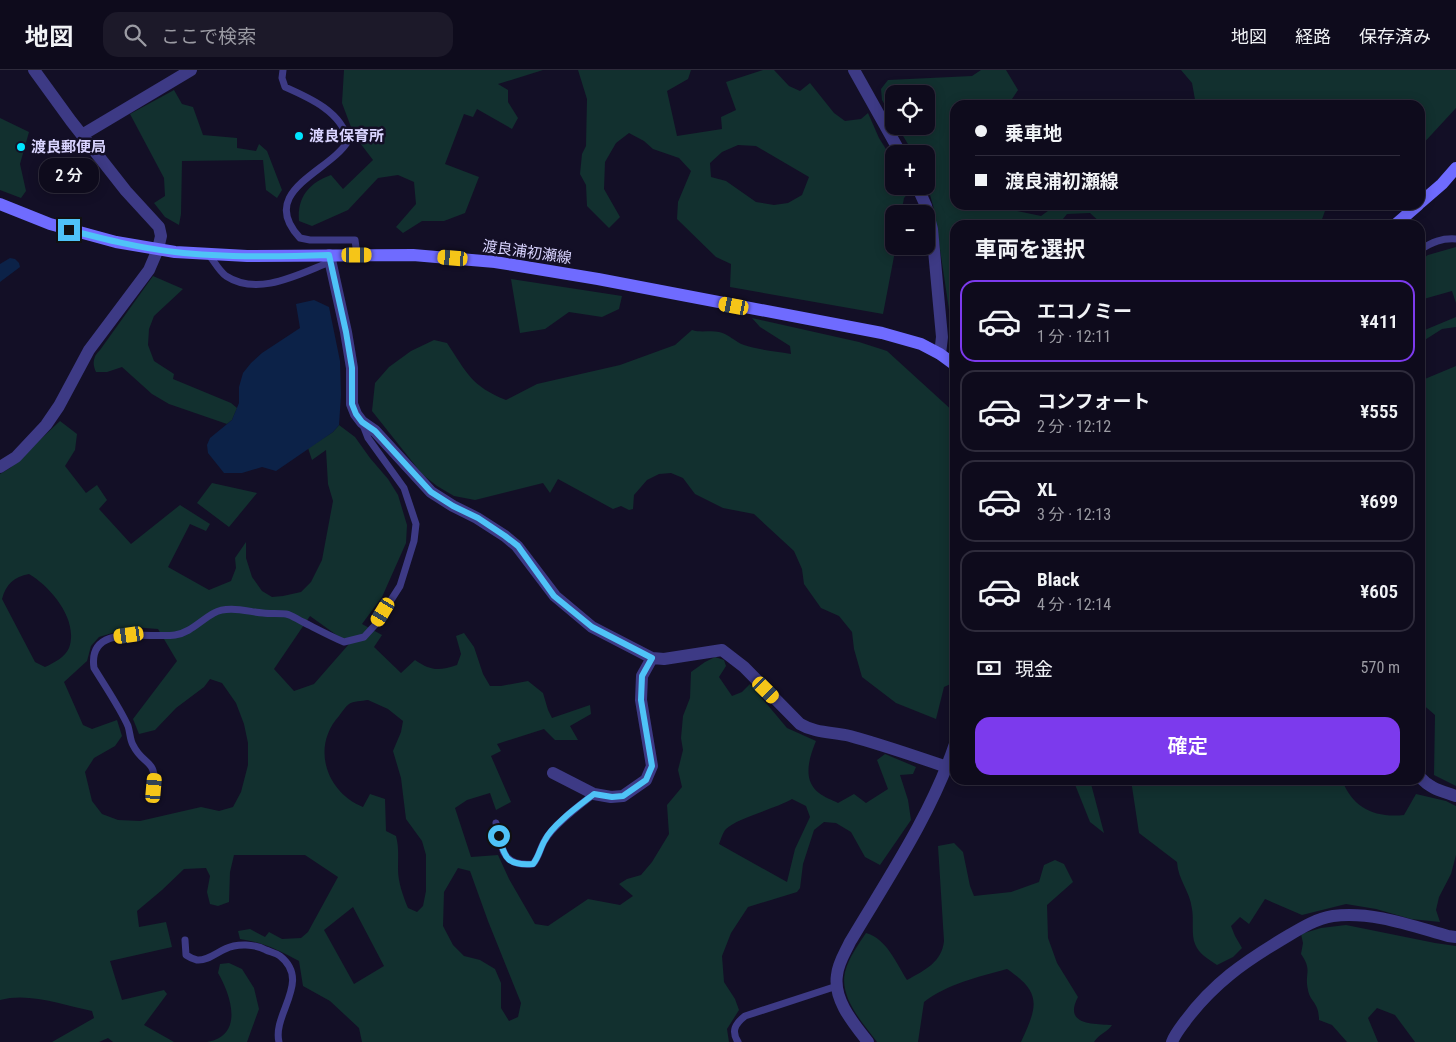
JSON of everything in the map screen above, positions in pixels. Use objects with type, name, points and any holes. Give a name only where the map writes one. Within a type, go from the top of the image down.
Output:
[{"type":"main road","points":[[1425,199],[1456,168]]},
{"type":"main road","name":"渡良浦初瀬線","points":[[0,204],[50,224],[116,242],[175,252],[330,259],[357,255],[413,255],[495,262],[598,279],[882,334],[921,344],[950,361]]},
{"type":"main road","points":[[1401,220],[1412,210]]},
{"type":"street","points":[[0,467],[16,457],[46,426],[89,350],[149,270],[161,236],[159,226],[126,191],[34,70]]},
{"type":"street","points":[[82,135],[191,70]]},
{"type":"street","points":[[854,70],[896,145]]},
{"type":"street","points":[[921,195],[932,230],[942,337],[940,354]]},
{"type":"street","points":[[330,259],[346,332],[352,368],[352,404],[356,414],[362,422],[375,431],[431,492],[453,506],[478,518],[518,546],[554,596],[592,627],[652,658],[664,659],[722,650],[744,667],[800,724],[808,728],[847,735],[947,767]]},
{"type":"street","points":[[553,773],[594,794],[612,797],[623,796],[646,780],[652,766],[641,700],[642,676],[652,658]]},
{"type":"street","points":[[868,1042],[845,1008],[837,986],[836,976],[850,942],[930,805],[950,758]]},
{"type":"street","points":[[1425,783],[1436,790],[1456,796]]},
{"type":"street","points":[[1172,1042],[1193,1011],[1228,974],[1316,920],[1333,916],[1371,917],[1392,920],[1456,937]]},
{"type":"lane","points":[[283,70],[282,78],[285,87],[302,93],[323,107],[341,123],[348,141],[343,149],[302,182],[290,195],[286,208],[290,223],[300,238],[310,240],[355,240],[357,255]]},
{"type":"lane","points":[[1425,247],[1444,238],[1456,238]]},
{"type":"lane","points":[[209,254],[224,275],[238,282],[254,285],[271,283],[330,259]]},
{"type":"lane","points":[[154,788],[156,775],[146,760],[132,745],[128,726],[94,668],[93,659],[96,650],[100,644],[117,636],[143,634],[176,635],[190,629],[216,611],[233,610],[287,614],[344,642],[364,636],[375,625],[400,586],[414,541],[416,524],[404,488],[368,438],[362,422]]},
{"type":"lane","points":[[496,823],[502,849],[507,859],[514,864],[533,864],[542,849],[544,840],[594,794]]},
{"type":"lane","points":[[185,940],[186,955],[197,960],[210,957],[227,948],[250,945],[261,947],[280,956],[289,967],[292,980],[291,996],[280,1021],[277,1037],[279,1042]]},
{"type":"lane","points":[[738,1042],[734,1030],[736,1023],[745,1016],[837,986]]},
{"type":"green space","points":[[344,70],[543,70],[498,84],[508,90],[508,102],[518,118],[512,129],[477,109],[473,117],[464,114],[445,164],[479,177],[465,213],[444,221],[422,221],[403,233],[396,227],[416,204],[414,182],[398,175],[378,178],[348,210],[312,226],[299,221],[302,198],[316,182],[331,175],[343,189],[373,160],[354,135],[342,103]]},
{"type":"green space","points":[[578,70],[691,70],[688,79],[667,91],[677,136],[722,129],[721,117],[736,110],[726,82],[763,70],[774,70],[789,86],[800,91],[810,83],[834,113],[845,121],[861,119],[868,113],[885,148],[885,195],[907,195],[903,205],[885,205],[885,255],[894,255],[883,314],[730,287],[731,264],[716,257],[677,219],[678,202],[691,171],[679,158],[653,149],[644,141],[629,133],[616,143],[605,162],[604,189],[620,217],[609,228],[587,206],[586,185],[580,174],[582,154],[586,146],[587,99]],"holes":[[[738,145],[756,146],[809,177],[802,195],[788,203],[774,205],[756,202],[726,181],[711,177],[710,163],[722,152]]]},
{"type":"green space","points":[[981,70],[1006,70],[1018,90],[1011,100],[950,100],[950,210],[1013,210],[1041,216],[1049,210],[1325,210],[1322,220],[1098,220],[1090,213],[1067,214],[1062,220],[950,220],[950,316],[935,205],[933,205],[930,195],[935,195],[935,145],[909,145],[902,135],[935,135],[935,85],[885,85],[885,105],[882,100],[881,89],[888,80],[972,76]]},
{"type":"green space","points":[[1181,70],[1456,70],[1456,108],[1425,142],[1425,100],[1195,100],[1192,83]]},
{"type":"green space","points":[[174,90],[182,104],[193,107],[203,135],[237,138],[237,148],[256,151],[259,144],[267,151],[282,190],[277,198],[266,190],[263,160],[182,161],[179,225],[165,217],[154,203],[165,196],[164,178],[130,114]]},
{"type":"green space","points":[[0,118],[29,132],[20,164],[26,191],[21,198],[0,190]]},
{"type":"green space","points":[[1456,247],[1456,303],[1452,291],[1425,299],[1425,257]]},
{"type":"green space","points":[[153,276],[183,289],[154,316],[149,329],[148,345],[154,361],[174,374],[173,379],[231,403],[237,408],[232,420],[227,424],[169,404],[152,394],[122,367],[107,372],[96,372],[94,363],[96,355]]},
{"type":"green space","points":[[511,279],[622,296],[619,309],[602,317],[569,312],[545,329],[520,333]]},
{"type":"green space","points":[[1456,317],[1456,327],[1442,329],[1425,340],[1425,330]]},
{"type":"green space","points":[[752,318],[859,342],[887,351],[950,408],[950,684],[944,687],[936,719],[896,703],[862,677],[854,649],[852,632],[839,616],[821,608],[804,584],[802,569],[794,551],[754,514],[723,508],[695,494],[683,478],[671,473],[659,474],[647,480],[634,495],[633,509],[629,510],[621,506],[613,509],[558,479],[550,493],[543,483],[475,500],[454,496],[422,474],[372,411],[375,383],[389,367],[411,351],[434,340],[447,343],[465,371],[477,384],[506,400],[537,384],[620,365],[675,345],[692,330],[719,332],[744,345],[791,354],[790,346],[760,327]]},
{"type":"green space","points":[[1456,366],[1456,786],[1434,775],[1435,715],[1425,706],[1425,379]]},
{"type":"green space","points":[[60,421],[77,434],[75,450],[65,466],[86,493],[97,485],[107,500],[99,509],[131,544],[180,505],[210,524],[206,531],[190,524],[168,567],[209,590],[231,581],[236,568],[235,558],[246,542],[246,558],[252,577],[262,591],[272,597],[301,592],[311,582],[322,560],[333,501],[328,484],[326,450],[312,460],[308,448],[333,432],[339,425],[355,437],[398,495],[407,525],[406,543],[382,597],[362,624],[382,635],[374,647],[401,673],[415,660],[431,668],[445,668],[457,665],[461,654],[456,636],[464,633],[474,647],[483,674],[490,686],[528,681],[543,693],[552,718],[590,705],[591,714],[570,726],[578,740],[555,740],[544,729],[497,744],[501,751],[491,756],[511,802],[496,810],[490,793],[467,800],[455,808],[471,857],[498,855],[509,879],[535,924],[548,926],[588,899],[620,905],[633,896],[619,884],[627,879],[641,875],[652,862],[669,834],[667,805],[682,787],[678,770],[683,750],[681,738],[683,716],[690,698],[691,672],[715,657],[724,660],[726,666],[719,677],[732,696],[742,692],[750,684],[787,728],[816,741],[809,761],[809,775],[810,782],[814,788],[823,796],[838,803],[854,794],[866,803],[888,789],[877,760],[885,754],[916,767],[913,774],[900,775],[908,800],[911,820],[880,865],[865,857],[851,832],[836,823],[824,822],[814,830],[803,864],[800,888],[797,892],[748,907],[731,933],[722,956],[724,982],[735,999],[739,1010],[727,1029],[729,1042],[362,1042],[359,1028],[330,1001],[303,986],[299,961],[270,947],[240,939],[238,931],[250,929],[265,937],[269,932],[282,939],[301,938],[308,932],[338,877],[305,855],[234,855],[230,872],[229,902],[218,906],[210,904],[207,892],[210,876],[206,868],[184,869],[137,911],[139,927],[166,922],[172,947],[110,961],[122,1000],[164,990],[167,994],[144,1025],[174,1042],[113,1042],[108,1038],[99,1042],[52,1042],[94,1018],[92,1011],[34,998],[0,1000],[0,474],[10,468]],"holes":[[[29,574],[46,587],[61,605],[70,626],[69,648],[59,659],[45,667],[35,662],[2,599],[8,585]],[[310,616],[349,644],[314,684],[294,691],[274,669]],[[132,627],[158,629],[177,661],[133,719],[139,734],[155,730],[176,708],[204,687],[210,679],[222,683],[236,703],[244,724],[248,743],[248,765],[241,792],[233,807],[219,811],[201,807],[140,821],[118,820],[102,814],[92,801],[85,772],[94,758],[115,746],[122,736],[117,720],[92,729],[83,725],[64,682],[87,661],[91,646],[99,637]],[[368,700],[388,709],[403,721],[401,732],[393,751],[401,778],[406,819],[422,841],[426,855],[426,891],[423,906],[417,912],[408,908],[401,889],[398,874],[396,836],[386,831],[385,799],[370,794],[363,807],[350,800],[340,791],[332,780],[327,768],[325,754],[330,728],[342,711],[353,702]],[[792,799],[806,806],[810,817],[795,849],[787,882],[719,844],[725,830],[731,825]],[[458,868],[470,871],[521,1003],[518,1017],[509,1021],[501,1008],[501,983],[495,969],[480,960],[464,956],[453,945],[443,926],[444,892]],[[353,907],[384,966],[354,984],[324,930]]]},
{"type":"green space","points":[[212,483],[257,493],[229,527],[197,503]]},
{"type":"green space","points":[[1075,785],[1091,785],[1104,833],[1090,822]]},
{"type":"green space","points":[[1132,785],[1344,785],[1352,798],[1366,809],[1374,813],[1393,816],[1404,815],[1416,794],[1446,801],[1456,806],[1456,855],[1451,874],[1439,897],[1436,910],[1440,922],[1411,919],[1376,909],[1346,904],[1302,915],[1265,899],[1249,924],[1240,917],[1231,926],[1242,948],[1233,957],[1217,965],[1201,953],[1195,944],[1191,903],[1179,874],[1177,862],[1139,833]]},
{"type":"green space","points":[[954,843],[963,852],[974,896],[1011,892],[1039,882],[1044,865],[1055,860],[1064,864],[1073,882],[1047,905],[1048,938],[1057,963],[1078,997],[1074,1006],[1074,1013],[1077,1018],[1089,1023],[1112,1025],[1094,1042],[1021,1042],[1031,1019],[1034,1001],[1027,986],[1007,969],[953,986],[924,1002],[918,1042],[877,1042],[859,1018],[849,1001],[844,982],[849,961],[866,933],[880,940],[895,959],[907,980],[931,965],[940,955],[944,941],[938,846]]},
{"type":"green space","points":[[1346,925],[1456,946],[1456,1042],[1415,1042],[1395,1015],[1377,1008],[1368,1018],[1378,1042],[1347,1042],[1332,1025],[1319,1020],[1318,1009],[1308,990],[1307,964],[1301,954],[1303,943],[1301,934],[1321,928]]},
{"type":"green space","points":[[229,963],[242,969],[254,988],[259,1009],[247,1042],[207,1042],[219,1038],[230,1025],[231,1007],[229,998],[218,973],[220,964]]},
{"type":"water","points":[[10,258],[15,259],[20,267],[0,282],[0,264]]},
{"type":"water","points":[[314,300],[329,307],[340,361],[341,395],[339,425],[333,432],[276,471],[262,467],[242,473],[224,473],[208,453],[207,445],[210,438],[232,420],[239,403],[239,387],[243,373],[262,353],[300,328],[296,304]]},
{"type":"place","name":"渡良保育所","points":[[299,136]]},
{"type":"place","name":"渡良郵便局","points":[[21,147]]},
{"type":"route","points":[[69,230],[116,242],[175,252],[247,256],[329,255],[352,368],[352,404],[362,422],[375,431],[431,492],[453,506],[478,518],[518,546],[554,596],[592,627],[652,658],[642,676],[641,700],[652,766],[646,780],[623,796],[612,797],[594,794],[544,840],[542,849],[533,864],[514,864],[507,859],[499,836]]}]
